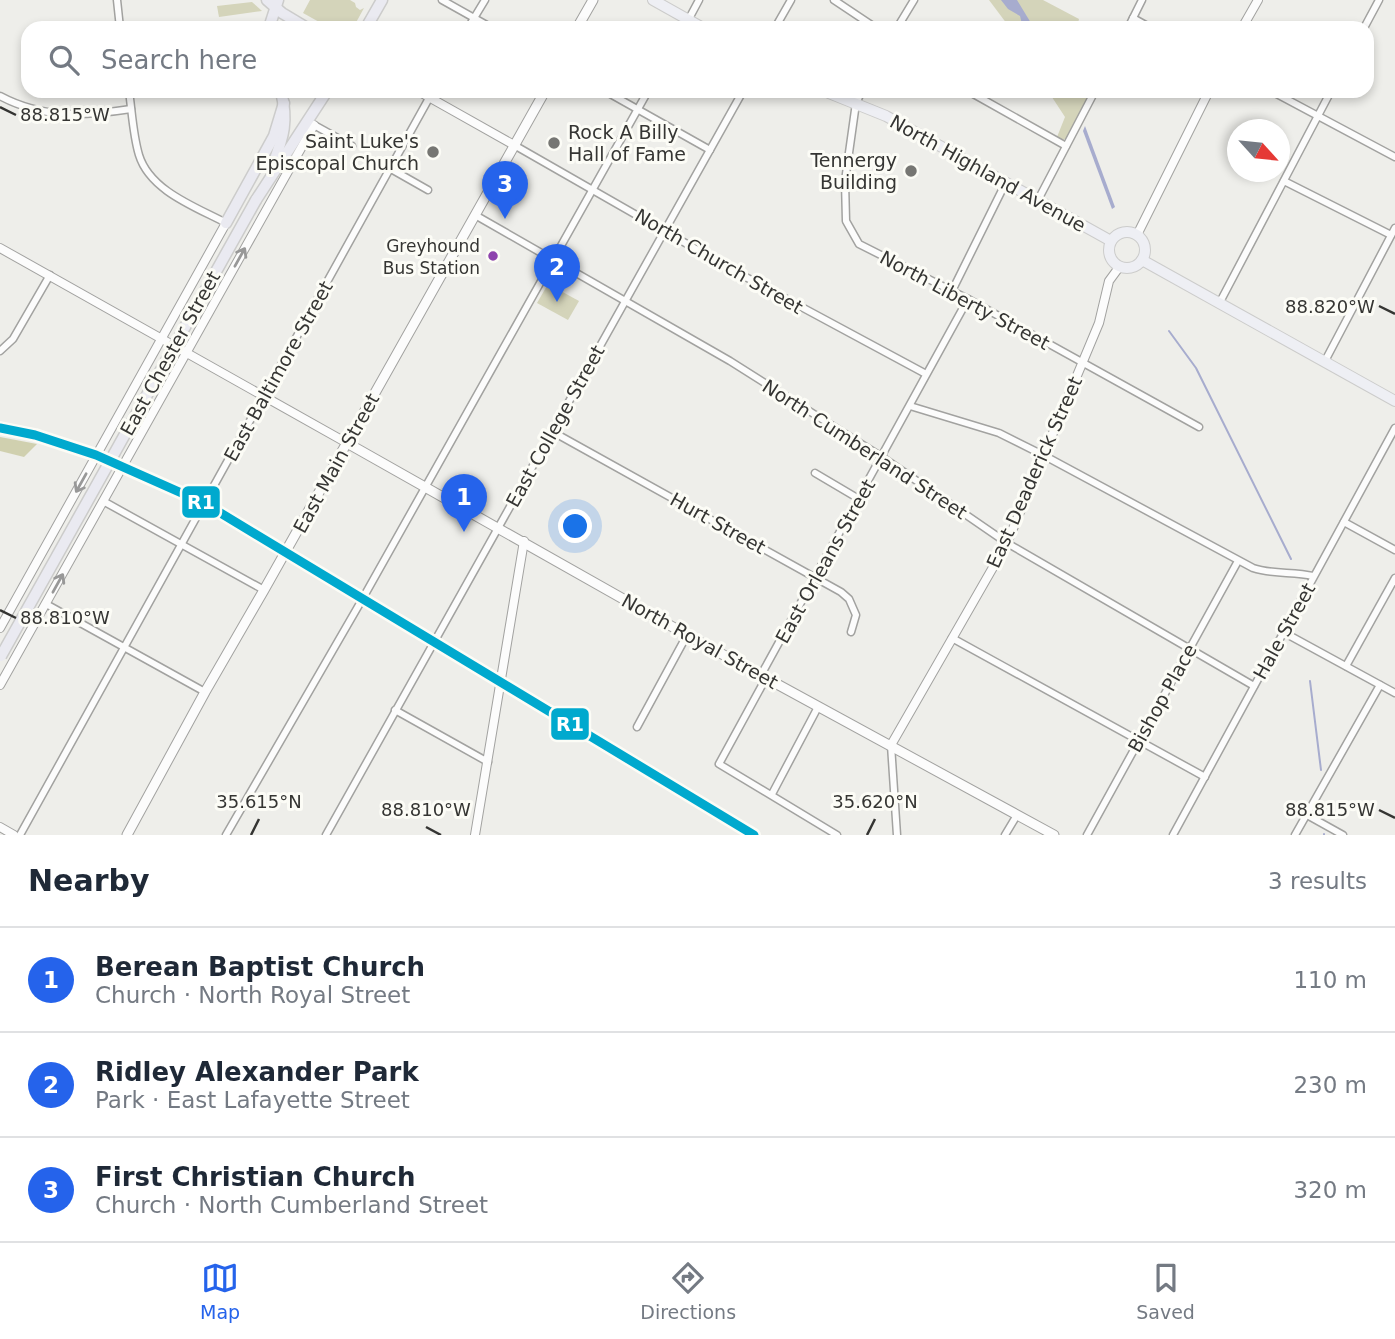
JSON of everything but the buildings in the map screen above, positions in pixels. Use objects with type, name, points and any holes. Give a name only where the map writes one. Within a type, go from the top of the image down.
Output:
[{"type":"highway","points":[[370,21],[382,0]]},
{"type":"highway","points":[[270,21],[273,2],[298,21]]},
{"type":"highway","points":[[267,180],[285,131],[283,98]]},
{"type":"highway","name":"East Chester Street","points":[[0,656],[267,180],[324,98]]},
{"type":"highway","points":[[313,125],[326,98]]},
{"type":"highway","points":[[226,223],[274,136],[284,103]]},
{"type":"main road","points":[[581,21],[593,0]]},
{"type":"main road","points":[[653,0],[682,21]]},
{"type":"main road","name":"East Main Street","points":[[127,835],[540,98]]},
{"type":"main road","name":"North Highland Avenue","points":[[843,98],[886,116],[1111,241]]},
{"type":"main road","points":[[1120,233],[1137,235],[1144,243],[1142,260],[1132,267],[1119,266],[1109,253],[1111,241],[1120,233]]},
{"type":"main road","points":[[1142,260],[1395,401]]},
{"type":"main road","name":"North Royal Street","points":[[347,443],[687,635],[1054,835]]},
{"type":"street","points":[[117,0],[119,21]]},
{"type":"street","points":[[442,0],[479,21]]},
{"type":"street","points":[[472,21],[485,0]]},
{"type":"street","points":[[688,21],[699,0]]},
{"type":"street","points":[[779,21],[791,0]]},
{"type":"street","points":[[834,0],[866,21]]},
{"type":"street","points":[[901,21],[914,0]]},
{"type":"street","points":[[1132,21],[1142,0]]},
{"type":"street","points":[[1246,21],[1258,0]]},
{"type":"street","points":[[1368,21],[1379,0]]},
{"type":"street","points":[[1133,18],[1138,21]]},
{"type":"street","points":[[0,96],[27,108],[60,115],[86,115],[131,109]]},
{"type":"street","points":[[0,628],[226,223],[167,190],[148,174],[138,153],[130,98]]},
{"type":"street","name":"East Baltimore Street","points":[[20,835],[430,98]]},
{"type":"street","points":[[438,98],[514,145]]},
{"type":"street","points":[[617,98],[710,150]]},
{"type":"street","points":[[226,835],[644,98]]},
{"type":"street","name":"East College Street","points":[[326,835],[739,98]]},
{"type":"street","name":"North Liberty Street","points":[[858,98],[845,175],[847,227],[859,244],[968,299],[1199,427]]},
{"type":"street","points":[[980,98],[1066,146]]},
{"type":"street","points":[[1038,200],[1091,98]]},
{"type":"street","points":[[1137,235],[1206,98]]},
{"type":"street","points":[[1284,98],[1395,157]]},
{"type":"street","points":[[1290,170],[1327,98]]},
{"type":"street","points":[[0,685],[313,125],[352,146]]},
{"type":"street","name":"North Church Street","points":[[514,145],[761,286],[926,374]]},
{"type":"street","points":[[391,169],[428,190]]},
{"type":"street","points":[[952,291],[1006,182]]},
{"type":"street","points":[[1220,302],[1283,182]]},
{"type":"street","points":[[1286,182],[1391,236]]},
{"type":"street","name":"North Cumberland Street","points":[[475,215],[738,366],[882,457],[1007,543],[1254,686]]},
{"type":"street","points":[[1325,361],[1395,228]]},
{"type":"street","points":[[1386,245],[1395,249]]},
{"type":"street","points":[[0,248],[347,443]]},
{"type":"street","name":"East Deaderick Street","points":[[891,745],[1007,543],[1098,323],[1109,281],[1119,266]]},
{"type":"street","points":[[0,351],[13,339],[50,275]]},
{"type":"street","name":"East Orleans Street","points":[[772,794],[719,764],[816,577],[968,299]]},
{"type":"street","points":[[910,406],[984,428],[1043,455],[1238,561],[1262,571],[1314,576]]},
{"type":"street","name":"Hale Street","points":[[1173,835],[1395,428]]},
{"type":"street","name":"Hurt Street","points":[[553,432],[816,577],[849,599],[856,615],[851,632]]},
{"type":"street","points":[[815,473],[859,499]]},
{"type":"street","points":[[103,501],[264,590]]},
{"type":"street","points":[[1344,522],[1395,550]]},
{"type":"street","points":[[475,835],[524,541]]},
{"type":"street","name":"Bishop Place","points":[[1087,835],[1238,561]]},
{"type":"street","points":[[1346,666],[1395,578]]},
{"type":"street","points":[[46,604],[205,692]]},
{"type":"street","points":[[1283,632],[1395,693]]},
{"type":"street","points":[[637,727],[687,635]]},
{"type":"street","points":[[952,638],[1205,777]]},
{"type":"street","points":[[1295,835],[1380,685]]},
{"type":"street","points":[[818,706],[772,794],[837,835]]},
{"type":"street","points":[[395,710],[489,762]]},
{"type":"street","points":[[891,745],[897,835]]},
{"type":"street","points":[[1005,835],[1017,815]]},
{"type":"street","points":[[1307,815],[1343,835]]},
{"type":"street","points":[[0,827],[14,835]]},
{"type":"green space","points":[[310,0],[350,0],[360,10],[364,8],[357,21],[317,21],[303,13]]},
{"type":"green space","points":[[989,0],[1043,0],[1079,19],[1079,21],[1005,21]]},
{"type":"green space","points":[[252,2],[262,11],[219,17],[217,6]]},
{"type":"green space","points":[[1053,98],[1088,98],[1068,138],[1062,140],[1057,137],[1065,117]]},
{"type":"green space","points":[[548,284],[579,301],[568,320],[537,303]]},
{"type":"green space","points":[[0,437],[37,444],[24,457],[0,451]]},
{"type":"water","points":[[1001,0],[1017,0],[1030,21],[1021,21],[1020,16],[1008,9]]},
{"type":"water","points":[[1085,126],[1115,207],[1112,209],[1083,131]]},
{"type":"waterway","points":[[1169,331],[1196,368],[1291,559]]},
{"type":"waterway","points":[[1310,681],[1321,770]]},
{"type":"transit line","name":"R1","points":[[0,428],[35,435],[96,455],[204,503],[754,835]]},
{"type":"place","name":"Rock A Billy Hall of Fame","points":[[554,143]]},
{"type":"place","name":"Saint Luke's Episcopal Church","points":[[433,152]]},
{"type":"place","name":"Tennergy Building","points":[[911,171]]},
{"type":"place","name":"First Christian Church","points":[[505,219]]},
{"type":"place","name":"Greyhound Bus Station","points":[[493,256]]},
{"type":"place","name":"Ridley Alexander Park","points":[[557,302]]},
{"type":"place","name":"Berean Baptist Church","points":[[464,532]]}]
